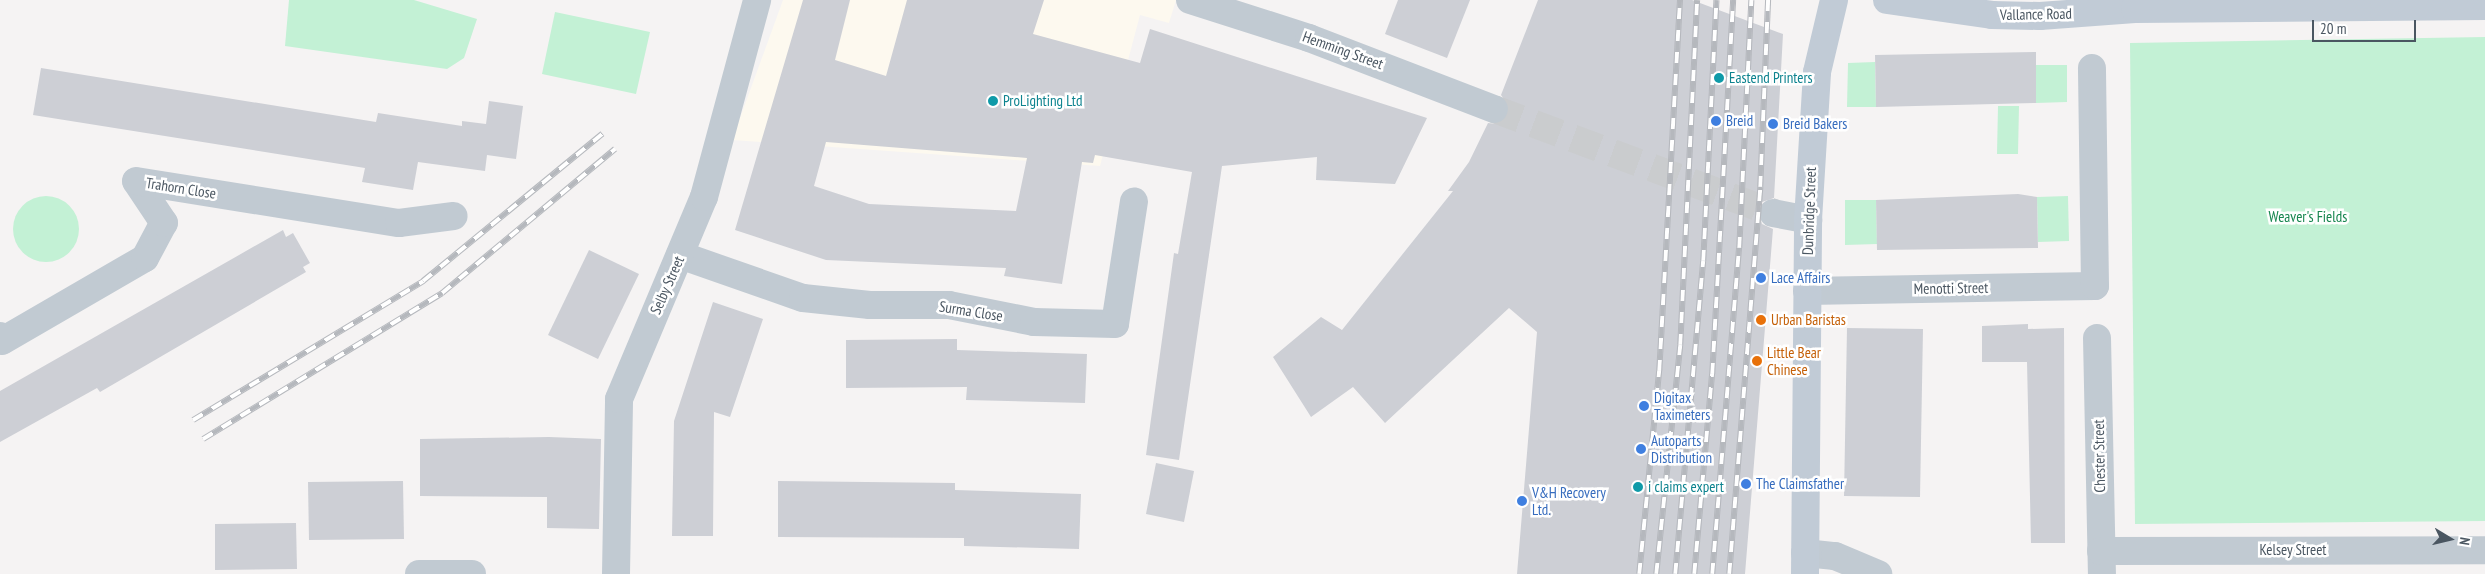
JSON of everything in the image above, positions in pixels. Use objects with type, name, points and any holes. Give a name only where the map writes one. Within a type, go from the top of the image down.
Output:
[{"type":"main road","name":"Dunbridge Street","points":[[1805,563],[1808,220],[1818,56],[1834,0]]},
{"type":"main road","name":"Vallance Road","points":[[1887,0],[1992,16],[2040,16],[2144,9],[2485,6]]},
{"type":"street","name":"Selby Street","points":[[616,574],[619,399],[704,197],[757,0]]},
{"type":"street","name":"Hemming Street","points":[[1190,0],[1310,38],[1494,109]]},
{"type":"street","name":"Menotti Street","points":[[1807,291],[2095,286],[2092,68]]},
{"type":"street","name":"Trahorn Close","points":[[0,336],[2,341],[145,258],[164,223],[136,181],[400,223],[454,216]]},
{"type":"street","name":"Surma Close","points":[[680,255],[803,298],[870,305],[949,306],[1034,322],[1115,324],[1134,201]]},
{"type":"street","points":[[1773,213],[1808,220]]},
{"type":"street","name":"Chester Street","points":[[2097,338],[2102,562]]},
{"type":"street","name":"Kelsey Street","points":[[2102,562],[2485,550]]},
{"type":"street","points":[[1805,563],[1834,556],[1878,574]]},
{"type":"street","points":[[418,574],[472,574]]},
{"type":"shaded area","points":[[783,0],[1176,0],[1169,23],[1140,15],[1100,166],[732,140]]},
{"type":"green space","points":[[289,0],[414,0],[477,19],[464,58],[447,69],[285,46]]},
{"type":"green space","points":[[555,12],[650,32],[636,94],[542,74]]},
{"type":"green space","name":"Weaver's Fields","points":[[2485,37],[2485,521],[2135,524],[2130,43]]},
{"type":"green space","points":[[1875,62],[1876,107],[1847,107],[1848,63]]},
{"type":"green space","points":[[2036,65],[2067,65],[2067,102],[2036,103]]},
{"type":"green space","points":[[1998,106],[2019,106],[2018,154],[1997,154]]},
{"type":"green space","points":[[40,196],[52,196],[64,201],[74,211],[79,223],[77,242],[64,257],[52,262],[40,262],[28,257],[18,247],[13,235],[13,223],[18,211],[28,201]]},
{"type":"green space","points":[[2068,196],[2069,241],[2038,242],[2037,197]]},
{"type":"green space","points":[[1845,200],[1876,200],[1877,244],[1845,245]]},
{"type":"building","points":[[803,0],[850,0],[835,60],[886,76],[907,0],[1044,0],[1033,34],[1140,63],[1150,29],[1427,118],[1395,184],[1316,180],[1317,157],[1222,166],[1179,460],[1146,455],[1174,253],[1178,254],[1192,172],[1095,155],[1093,163],[1082,162],[1062,284],[1004,276],[1006,268],[826,260],[735,230]],"holes":[[[826,142],[1027,158],[1016,211],[869,204],[814,186]]]},
{"type":"building","points":[[1398,0],[1470,0],[1447,58],[1385,34]]},
{"type":"building","points":[[1538,0],[1692,0],[1783,34],[1774,198],[1762,202],[1758,210],[1762,224],[1773,229],[1745,574],[1517,574],[1537,332],[1509,308],[1385,423],[1353,387],[1311,417],[1273,357],[1321,317],[1342,330],[1453,191],[1448,191],[1469,162],[1488,123],[1497,124],[1508,115],[1509,106],[1501,95]]},
{"type":"building","points":[[2036,52],[2036,103],[1876,107],[1875,55]]},
{"type":"building","points":[[41,68],[376,122],[378,113],[462,126],[462,121],[486,124],[489,101],[523,106],[516,159],[487,155],[485,171],[418,162],[413,190],[362,182],[365,168],[33,115]]},
{"type":"building","points":[[2018,194],[2037,197],[2038,248],[1877,250],[1876,200]]},
{"type":"building","points":[[283,230],[286,237],[293,233],[310,263],[303,267],[306,272],[100,392],[97,388],[0,442],[0,391]]},
{"type":"building","points":[[589,250],[639,274],[598,359],[548,335]]},
{"type":"building","points":[[713,302],[763,319],[730,417],[714,412],[713,536],[672,536],[674,421]]},
{"type":"building","points":[[2028,324],[2028,329],[2064,328],[2065,543],[2031,543],[2027,362],[1982,362],[1982,326]]},
{"type":"building","points":[[1847,328],[1923,329],[1920,497],[1844,496]]},
{"type":"building","points":[[957,339],[957,350],[1087,354],[1085,403],[966,400],[967,387],[846,388],[846,340]]},
{"type":"building","points":[[549,437],[601,439],[599,529],[547,528],[547,497],[420,496],[420,439]]},
{"type":"building","points":[[1156,463],[1194,471],[1184,522],[1146,514]]},
{"type":"building","points":[[403,481],[404,539],[309,540],[308,482]]},
{"type":"building","points":[[778,481],[955,483],[955,490],[1081,494],[1079,549],[964,546],[964,538],[778,537]]},
{"type":"building","points":[[296,523],[297,569],[215,570],[215,524]]},
{"type":"tunnel","points":[[1494,109],[1773,213]]},
{"type":"railway","points":[[1639,574],[1659,371],[1680,0]]},
{"type":"railway","points":[[1656,574],[1680,345],[1697,0]]},
{"type":"railway","points":[[1675,574],[1703,261],[1716,0]]},
{"type":"railway","points":[[1694,574],[1712,374],[1733,0]]},
{"type":"railway","points":[[1712,574],[1739,248],[1751,0]]},
{"type":"railway","points":[[1729,574],[1760,187],[1768,0]]},
{"type":"railway","points":[[193,420],[423,281],[602,134]]},
{"type":"railway","points":[[203,439],[442,293],[615,149]]},
{"type":"place","name":"Eastend Printers","points":[[1719,78]]},
{"type":"place","name":"ProLighting Ltd","points":[[993,101]]},
{"type":"place","name":"Breid","points":[[1716,121]]},
{"type":"place","name":"Breid Bakers","points":[[1773,124]]},
{"type":"place","name":"Lace Affairs","points":[[1761,278]]},
{"type":"place","name":"Urban Baristas","points":[[1761,320]]},
{"type":"place","name":"Little Bear Chinese","points":[[1757,361]]},
{"type":"place","name":"Digitax Taximeters","points":[[1644,406]]},
{"type":"place","name":"Autoparts Distribution","points":[[1641,449]]},
{"type":"place","name":"The Claimsfather","points":[[1746,484]]},
{"type":"place","name":"i claims expert","points":[[1638,487]]},
{"type":"place","name":"V&H Recovery Ltd.","points":[[1522,501]]}]
